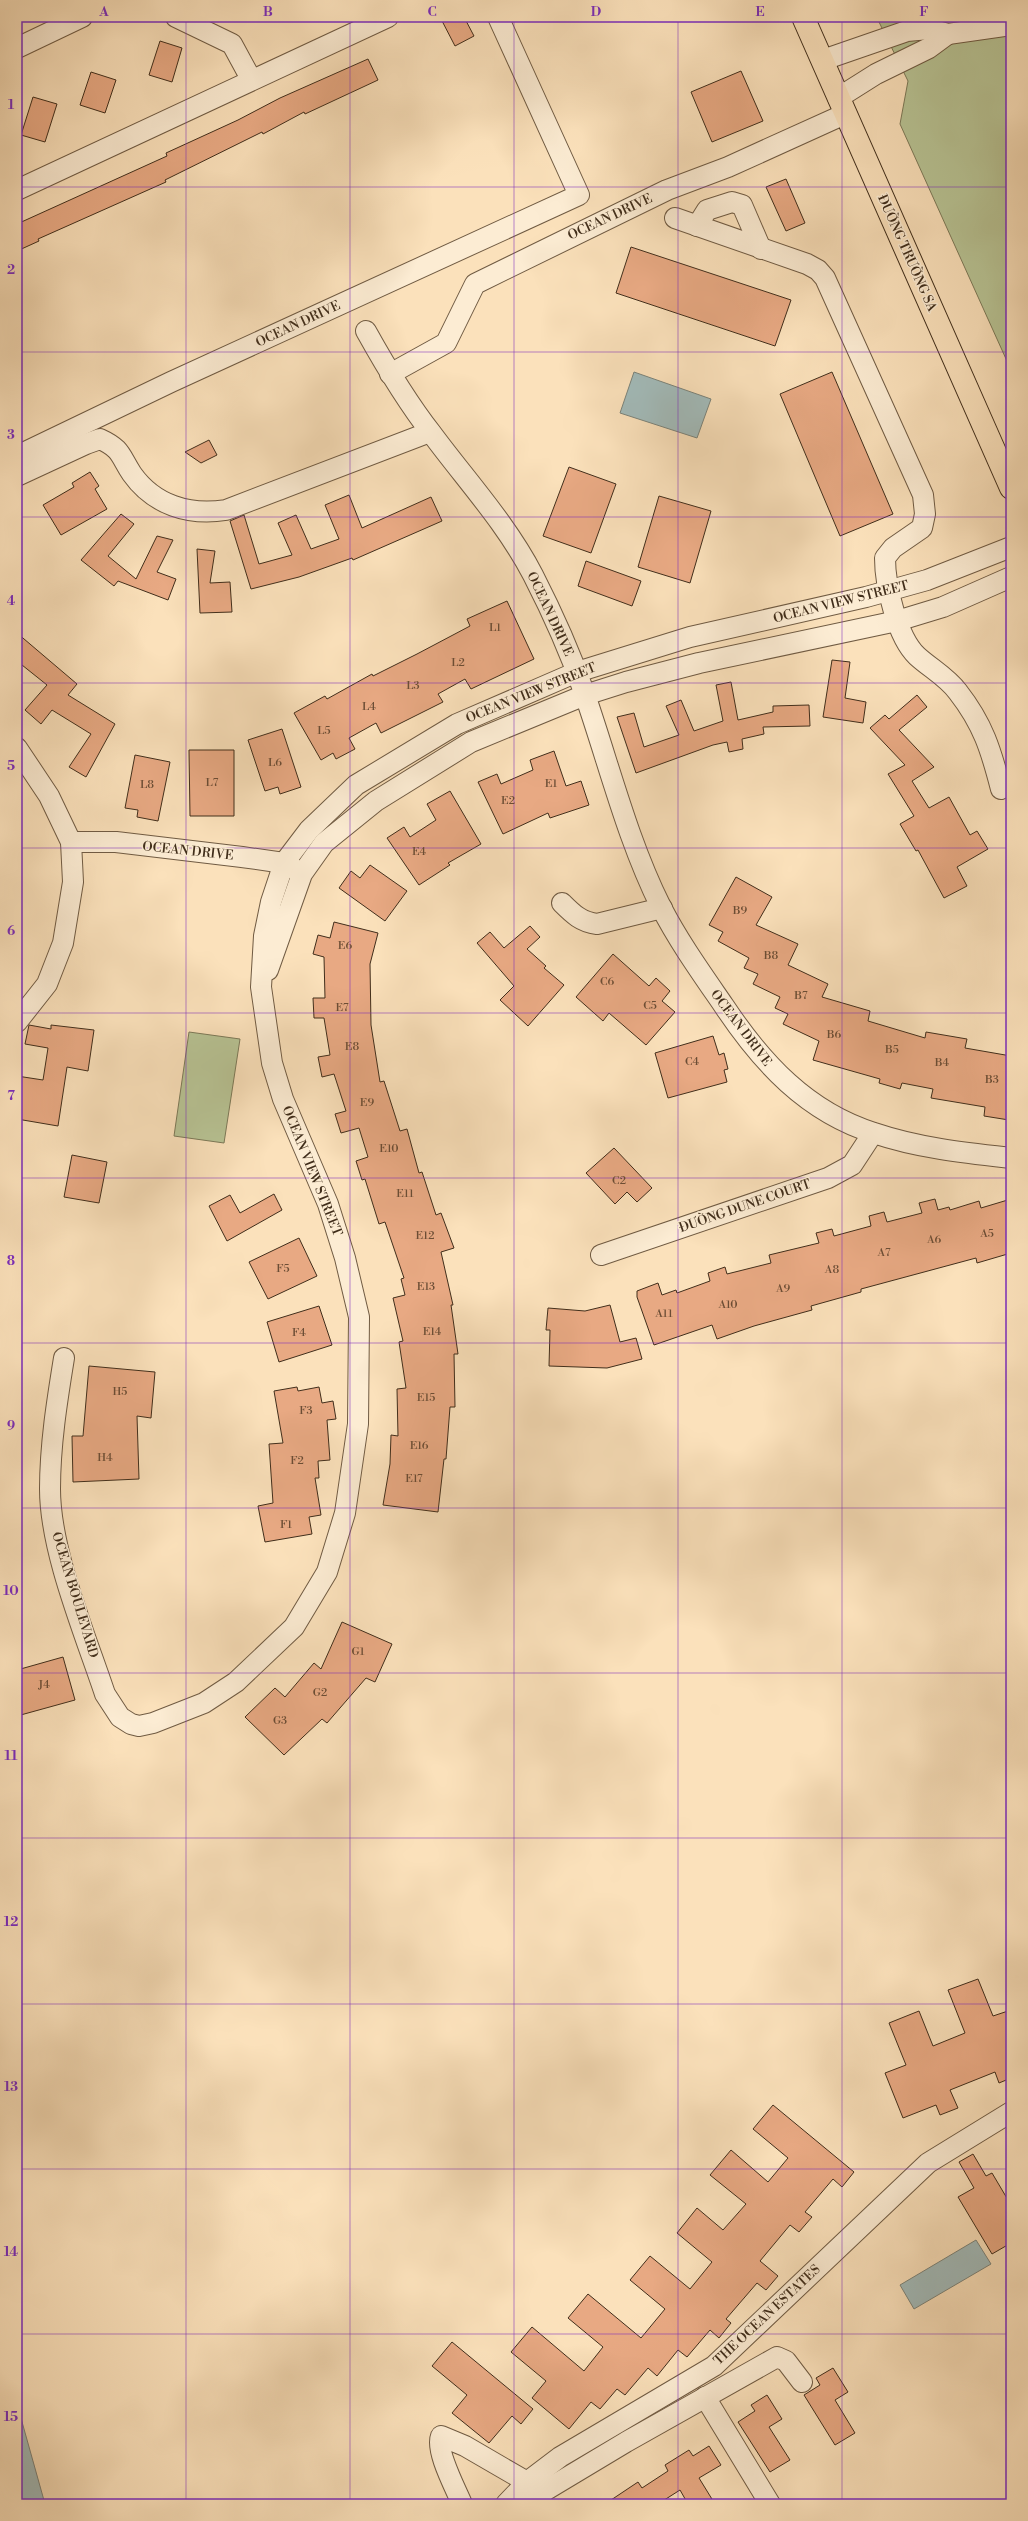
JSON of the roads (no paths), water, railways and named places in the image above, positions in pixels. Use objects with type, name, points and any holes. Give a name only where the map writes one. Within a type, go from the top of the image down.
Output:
[{"type":"main road","name":"ĐƯỜNG TRƯỜNG SA","points":[[803,17],[1011,488]]},
{"type":"street","points":[[17,48],[82,17]]},
{"type":"street","points":[[176,17],[232,44],[251,79]]},
{"type":"street","points":[[17,190],[251,79],[388,17]]},
{"type":"street","name":"OCEAN DRIVE","points":[[17,456],[178,378],[580,195],[498,17]]},
{"type":"street","points":[[823,60],[907,31],[929,29],[948,34],[999,29],[1011,25]]},
{"type":"street","name":"OCEAN DRIVE","points":[[390,374],[446,343],[475,284],[667,190],[728,167],[842,106],[876,74],[929,48],[948,34]]},
{"type":"street","points":[[697,226],[707,210],[732,202],[742,205],[761,249]]},
{"type":"street","points":[[675,218],[807,264],[818,270],[825,278],[923,494],[925,514],[922,528],[893,548],[885,558],[889,591],[897,621],[916,655],[957,690],[980,724],[991,747],[1001,788]]},
{"type":"street","name":"OCEAN DRIVE","points":[[366,331],[390,374],[430,432],[514,544],[532,573],[577,672],[609,769],[662,908],[696,967],[755,1051],[777,1074],[800,1094],[832,1114],[873,1133],[940,1148],[1011,1158]]},
{"type":"street","points":[[17,476],[86,444],[100,440],[114,446],[122,454],[132,473],[153,497],[181,509],[212,512],[226,510],[430,432]]},
{"type":"street","name":"OCEAN VIEW STREET","points":[[131,1724],[139,1726],[153,1723],[204,1703],[236,1682],[269,1652],[294,1627],[327,1572],[345,1513],[358,1424],[359,1318],[345,1258],[328,1204],[283,1099],[272,1063],[261,986],[264,936],[271,902],[284,863],[309,830],[356,785],[457,724],[577,672],[690,638],[889,591],[927,580],[1011,547]]},
{"type":"street","name":"OCEAN VIEW STREET","points":[[261,986],[302,874],[324,843],[338,830],[412,777],[471,742],[585,695],[699,663],[897,621],[943,607],[1011,577]]},
{"type":"street","points":[[17,748],[49,796],[71,842],[72,882],[63,943],[47,984],[17,1022]]},
{"type":"street","name":"OCEAN DRIVE","points":[[71,842],[116,842],[284,863],[302,874]]},
{"type":"street","points":[[562,903],[576,917],[586,923],[597,924],[662,908]]},
{"type":"street","name":"ĐƯỜNG DUNE COURT","points":[[601,1255],[828,1178],[852,1165],[873,1133]]},
{"type":"street","name":"OCEAN BOULEVARD","points":[[64,1358],[55,1420],[50,1489],[56,1537],[105,1694],[116,1712],[131,1724]]},
{"type":"street","name":"THE OCEAN ESTATES","points":[[506,2504],[527,2482],[560,2457],[714,2366],[928,2163],[1011,2112]]},
{"type":"street","points":[[528,2504],[546,2490],[626,2442],[777,2357],[786,2361],[802,2382]]},
{"type":"street","points":[[705,2397],[770,2504]]},
{"type":"street","points":[[462,2504],[444,2460],[439,2442],[442,2436],[465,2446],[527,2482]]},
{"type":"water","points":[[634,372],[711,399],[697,438],[620,413]]},
{"type":"water","points":[[976,2240],[991,2264],[914,2309],[900,2285]]},
{"type":"water","points":[[17,2404],[45,2504],[17,2504]]}]
